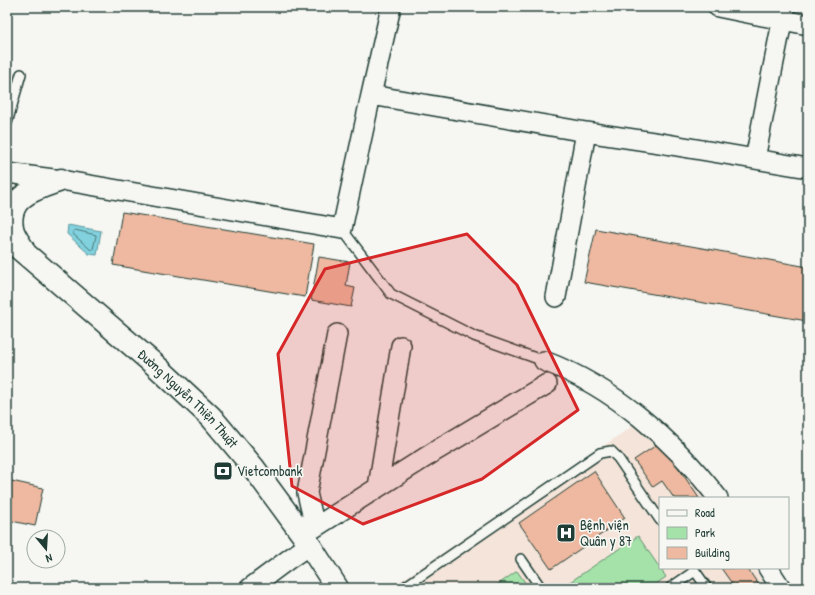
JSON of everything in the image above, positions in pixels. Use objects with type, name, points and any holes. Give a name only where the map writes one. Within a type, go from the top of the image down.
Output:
[{"type":"street","points":[[7,173],[61,180],[342,229],[391,7]]},
{"type":"street","points":[[718,7],[784,13],[808,25]]},
{"type":"street","points":[[755,159],[784,13]]},
{"type":"street","points":[[371,95],[808,168]]},
{"type":"street","points":[[556,297],[586,132]]},
{"type":"street","points":[[26,254],[12,227],[11,216],[14,207],[18,200],[26,194],[61,180]]},
{"type":"street","name":"Đường Nguyễn Thiện Thuật","points":[[7,238],[211,416],[309,536],[336,588]]},
{"type":"street","points":[[309,536],[307,493],[337,334]]},
{"type":"street","points":[[378,487],[402,346]]},
{"type":"street","points":[[544,361],[559,367],[608,393],[637,415],[664,438],[685,459],[708,484],[717,497]]},
{"type":"street","points":[[250,588],[289,559],[309,536],[378,487],[547,384]]},
{"type":"street","points":[[769,569],[781,588]]},
{"type":"lane","points":[[7,123],[21,74]]},
{"type":"lane","points":[[342,229],[391,294],[474,336],[544,361]]},
{"type":"lane","points":[[403,588],[600,453],[611,451],[618,458],[659,519]]},
{"type":"lane","points":[[521,559],[541,588]]},
{"type":"lane","points":[[670,588],[694,570],[706,588]]},
{"type":"highlighted area","points":[[467,234],[517,285],[578,410],[482,479],[363,524],[292,486],[278,354],[325,269]]},
{"type":"shaded area","name":"Bệnh viện Quân y 87","points":[[639,422],[661,442],[705,497],[659,497],[659,569],[755,569],[767,588],[390,588]]},
{"type":"green space","points":[[638,536],[659,567],[659,569],[666,577],[650,588],[561,588]]},
{"type":"green space","points":[[517,571],[529,588],[493,588]]},
{"type":"water","points":[[68,225],[101,231],[97,255],[89,254],[67,234]]},
{"type":"building","points":[[122,212],[314,244],[305,297],[113,265]]},
{"type":"building","points":[[596,229],[808,267],[807,321],[584,282]]},
{"type":"building","points":[[319,257],[350,262],[346,286],[355,288],[351,307],[311,300]]},
{"type":"building","points":[[661,442],[698,497],[673,497],[662,481],[653,487],[634,460]]},
{"type":"building","points":[[594,471],[625,518],[551,569],[519,523]]},
{"type":"building","points":[[7,480],[43,488],[35,526],[7,520]]},
{"type":"building","points":[[722,569],[748,569],[761,588],[735,588]]},
{"type":"place","name":"Vietcombank","points":[[223,471]]},
{"type":"place","name":"Bệnh viện Quân y 87","points":[[566,533]]}]
